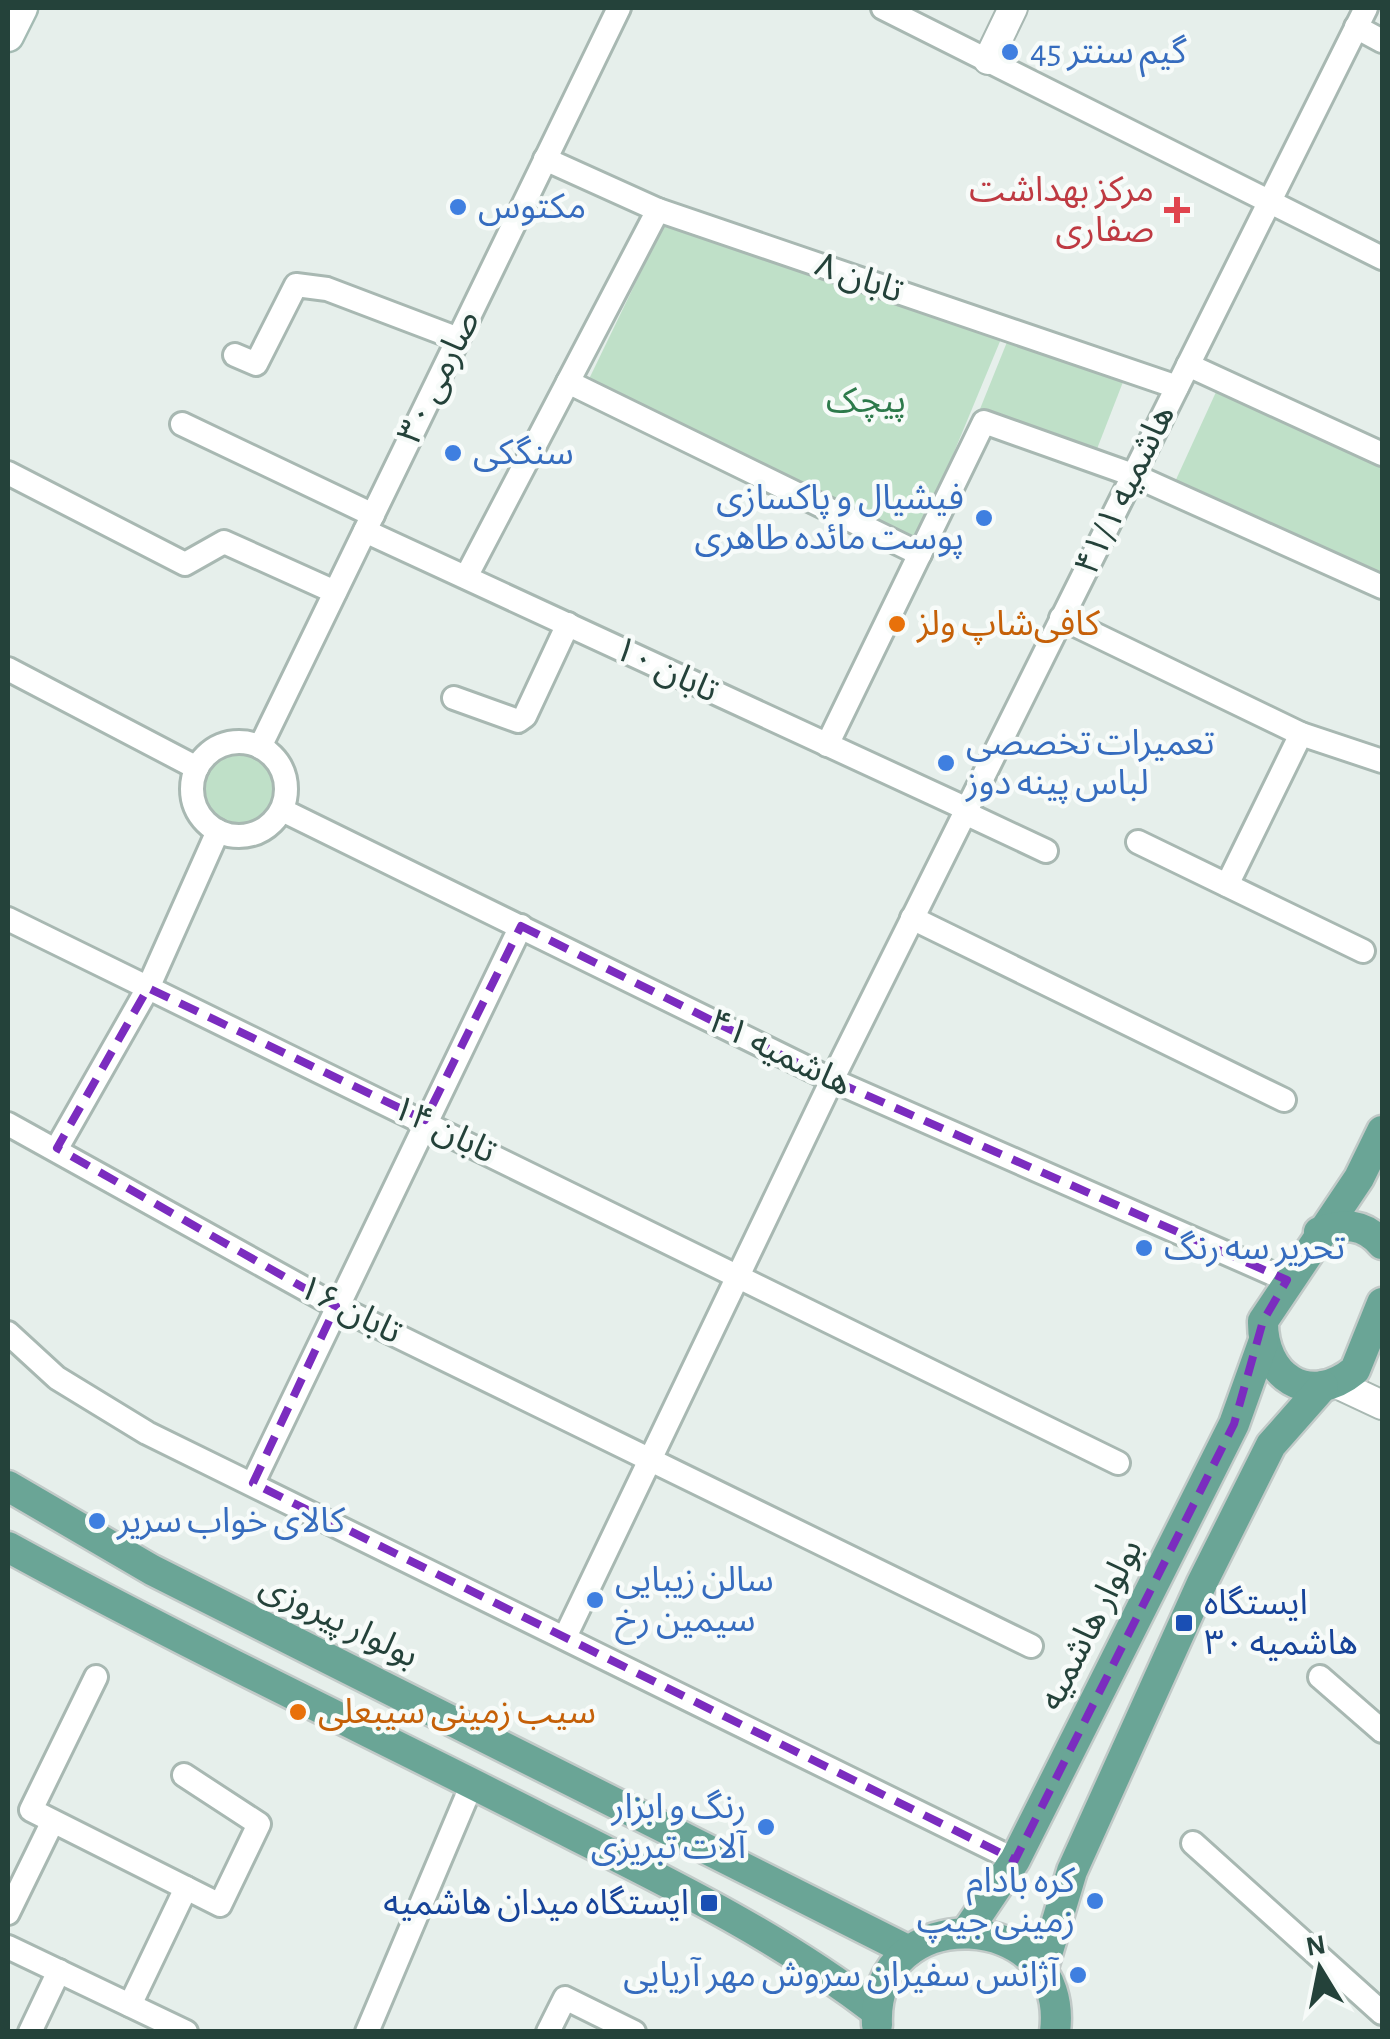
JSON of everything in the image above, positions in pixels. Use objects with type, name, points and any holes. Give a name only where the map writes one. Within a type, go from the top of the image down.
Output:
[{"type":"main road","points":[[8,36],[22,8]]},
{"type":"main road","points":[[1320,1232],[1359,1178],[1382,1131]]},
{"type":"main road","points":[[1320,1232],[1341,1225],[1363,1228],[1382,1240]]},
{"type":"main road","name":"بولوار هاشمیه","points":[[966,1931],[1015,1860],[1234,1424],[1263,1343],[1263,1320],[1320,1232]]},
{"type":"main road","points":[[1042,1971],[1072,1871],[1202,1583],[1271,1445],[1329,1385],[1355,1370],[1382,1303]]},
{"type":"main road","points":[[1263,1343],[1272,1364],[1289,1380],[1329,1385]]},
{"type":"main road","name":"بولوار پیروزی","points":[[8,1486],[152,1570],[909,1951]]},
{"type":"main road","points":[[8,1547],[129,1614],[708,1903],[813,1962],[877,2021]]},
{"type":"main road","points":[[877,2021],[882,1988],[909,1951],[936,1936],[966,1931],[997,1936],[1022,1950],[1042,1971],[1061,2027]]},
{"type":"street","name":"صارمی ۳۰","points":[[260,747],[620,8]]},
{"type":"street","points":[[883,8],[1382,258]]},
{"type":"street","points":[[988,60],[1014,8]]},
{"type":"street","points":[[1361,17],[1382,41]]},
{"type":"street","name":"هاشمیه ۴۱/۱","points":[[566,1635],[832,1080],[1361,17]]},
{"type":"street","name":"تابان ۸","points":[[545,159],[658,210],[1177,387]]},
{"type":"street","points":[[466,577],[658,210]]},
{"type":"street","points":[[234,355],[256,364],[296,284],[327,289],[456,338]]},
{"type":"street","points":[[1188,365],[1382,454]]},
{"type":"street","points":[[568,382],[920,554]]},
{"type":"street","points":[[827,745],[984,422],[1133,475],[1382,587]]},
{"type":"street","name":"تابان ۱۰","points":[[182,424],[466,577],[1046,851]]},
{"type":"street","points":[[8,474],[186,564],[224,542],[336,592]]},
{"type":"street","points":[[1061,618],[1300,734],[1382,760]]},
{"type":"street","points":[[454,698],[518,721],[525,716],[568,624]]},
{"type":"street","points":[[8,669],[197,768]]},
{"type":"street","points":[[1227,885],[1300,734]]},
{"type":"street","points":[[224,744],[260,747],[284,774],[282,810],[254,834],[218,832],[195,804],[197,768],[224,744]]},
{"type":"street","name":"هاشمیه ۴۱","points":[[282,810],[832,1080],[1287,1280]]},
{"type":"street","points":[[57,1148],[148,988],[218,832]]},
{"type":"street","points":[[1138,842],[1363,951]]},
{"type":"street","name":"تابان ۱۴","points":[[8,918],[1118,1463]]},
{"type":"street","points":[[912,918],[1284,1100]]},
{"type":"street","points":[[253,1483],[424,1120],[521,926]]},
{"type":"street","name":"تابان ۱۶","points":[[8,1124],[336,1306],[652,1457],[1031,1646]]},
{"type":"street","points":[[8,1334],[57,1378],[147,1433],[566,1635],[1015,1860]]},
{"type":"street","points":[[1329,1385],[1382,1405]]},
{"type":"street","points":[[96,1677],[31,1810],[220,1905],[259,1824],[184,1774]]},
{"type":"street","points":[[1320,1677],[1382,1731]]},
{"type":"street","points":[[367,2032],[472,1784]]},
{"type":"street","points":[[8,1913],[52,1823]]},
{"type":"street","points":[[1193,1843],[1382,2013]]},
{"type":"street","points":[[130,2005],[186,1888]]},
{"type":"street","points":[[8,1947],[186,2032]]},
{"type":"street","points":[[30,2032],[60,1971]]},
{"type":"street","points":[[548,2032],[564,1998],[634,2032]]},
{"type":"highlighted area","points":[[521,926],[832,1080],[1287,1280],[1263,1321],[1234,1424],[1015,1860],[253,1483],[336,1306],[57,1148],[148,988],[425,1120]]},
{"type":"green space","name":"پیچک","points":[[664,224],[1001,339],[918,539],[589,379]]},
{"type":"green space","points":[[1007,342],[1123,382],[1095,454],[980,409]]},
{"type":"green space","points":[[1216,392],[1382,467],[1382,578],[1174,484]]},
{"type":"green space","points":[[239,755],[263,765],[273,789],[263,813],[239,823],[215,813],[205,789],[215,765]]},
{"type":"place","name":"گیم سنتر 45","points":[[1010,52]]},
{"type":"place","name":"مکتوس","points":[[458,207]]},
{"type":"place","name":"مرکز بهداشت صفاری","points":[[1177,210]]},
{"type":"place","name":"سنگکی","points":[[453,453]]},
{"type":"place","name":"فیشیال و پاکسازی پوست مائده طاهری","points":[[984,518]]},
{"type":"place","name":"کافی‌شاپ ولز","points":[[897,624]]},
{"type":"place","name":"تعمیرات تخصصی لباس پینه دوز","points":[[946,763]]},
{"type":"place","name":"تحریر سه رنگ","points":[[1144,1248]]},
{"type":"place","name":"کالای خواب سریر","points":[[97,1521]]},
{"type":"place","name":"سالن زیبایی سیمین رخ","points":[[595,1600]]},
{"type":"place","name":"ایستگاه هاشمیه ۳۰","points":[[1184,1623]]},
{"type":"place","name":"سیب زمینی سیبعلی","points":[[298,1712]]},
{"type":"place","name":"رنگ و ابزار آلات تبریزی","points":[[766,1827]]},
{"type":"place","name":"کره بادام زمینی جیپ","points":[[1095,1901]]},
{"type":"place","name":"ایستگاه میدان هاشمیه","points":[[709,1903]]},
{"type":"place","name":"آژانس سفیران سروش مهر آریایی","points":[[1078,1975]]}]
